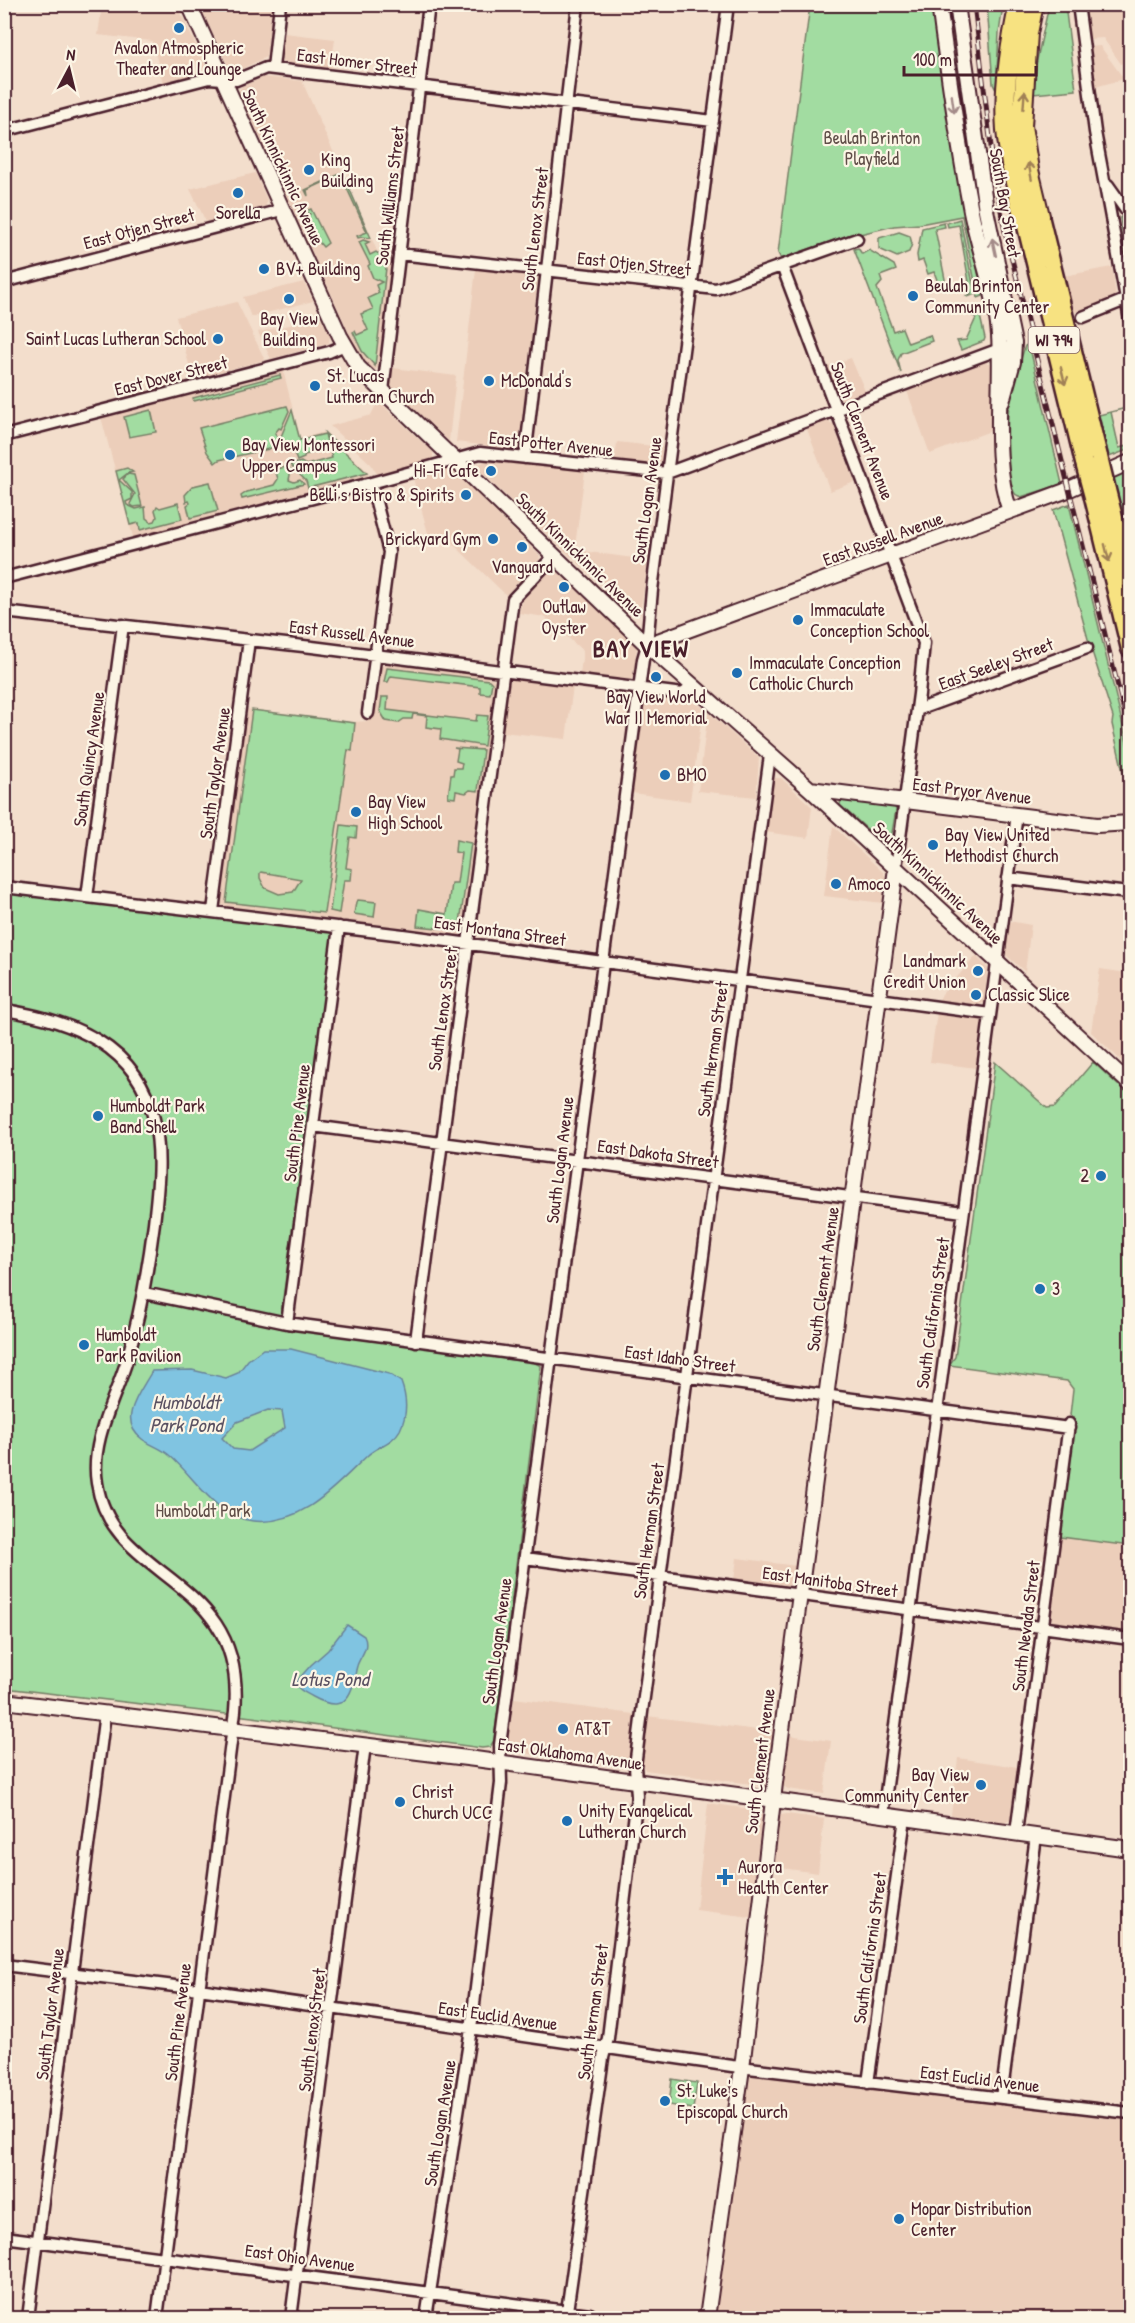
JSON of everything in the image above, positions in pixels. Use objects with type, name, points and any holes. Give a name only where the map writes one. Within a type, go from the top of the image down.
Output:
[{"type":"highway","name":"WI 794","points":[[1032,217],[1029,170],[1022,126],[1028,33],[1034,4]]},
{"type":"highway","points":[[1026,74],[1045,4]]},
{"type":"highway","name":"WI 794","points":[[1017,9],[1009,60],[1006,128],[1012,172],[1032,217]]},
{"type":"main road","name":"South Kinnickinnic Avenue","points":[[189,4],[282,210],[345,345],[358,367],[647,645],[810,789],[1131,1084]]},
{"type":"main road","name":"South Bay Street","points":[[939,4],[957,133],[999,333],[998,392],[1001,475],[1010,511]]},
{"type":"main road","name":"South Bay Street","points":[[957,4],[986,210],[1014,343],[1013,362],[1000,407]]},
{"type":"main road","points":[[945,46],[962,44]]},
{"type":"main road","points":[[972,213],[986,210]]},
{"type":"main road","name":"WI 794","points":[[1032,217],[1100,493],[1131,649]]},
{"type":"main road","name":"East Russell Avenue","points":[[647,645],[1065,491],[1131,462]]},
{"type":"main road","name":"WI 794","points":[[1100,493],[1131,581]]},
{"type":"main road","name":"East Pryor Avenue","points":[[810,789],[1097,825],[1131,823]]},
{"type":"main road","name":"South Clement Avenue","points":[[707,2319],[742,2068],[773,1800],[896,868]]},
{"type":"main road","name":"East Oklahoma Avenue","points":[[4,1701],[500,1762],[1131,1849]]},
{"type":"street","points":[[273,68],[280,4]]},
{"type":"street","name":"South Williams Street","points":[[383,391],[429,4]]},
{"type":"street","name":"South Lenox Street","points":[[525,458],[578,4]]},
{"type":"street","name":"South Logan Avenue","points":[[426,2319],[471,2029],[501,1783],[500,1745],[643,659],[647,645],[728,4]]},
{"type":"street","points":[[1078,4],[1095,132],[1131,320]]},
{"type":"street","name":"East Homer Street","points":[[4,131],[209,78],[236,80],[266,68],[713,121]]},
{"type":"street","points":[[1105,182],[1131,216]]},
{"type":"street","name":"East Otjen Street","points":[[4,282],[282,210]]},
{"type":"street","name":"East Otjen Street","points":[[399,254],[716,290],[857,239]]},
{"type":"street","name":"South Clement Avenue","points":[[782,266],[924,643],[896,868]]},
{"type":"street","points":[[1083,317],[1128,300]]},
{"type":"street","name":"East Potter Avenue","points":[[4,578],[480,453],[667,473],[1014,343]]},
{"type":"street","name":"East Dover Street","points":[[4,436],[329,352],[345,345]]},
{"type":"street","points":[[368,713],[390,552],[371,483]]},
{"type":"street","name":"South Lenox Street","points":[[416,1341],[513,599],[555,555]]},
{"type":"street","name":"East Russell Avenue","points":[[4,612],[376,655],[683,694],[692,686]]},
{"type":"street","name":"South Quincy Avenue","points":[[87,897],[123,625]]},
{"type":"street","name":"South Taylor Avenue","points":[[213,911],[249,640]]},
{"type":"street","name":"East Seeley Street","points":[[917,710],[1087,648]]},
{"type":"street","name":"South Herman Street","points":[[567,2311],[606,2048],[638,1796],[635,1766],[770,754]]},
{"type":"street","name":"South California Street","points":[[883,1815],[1017,814]]},
{"type":"street","points":[[1008,878],[1128,893]]},
{"type":"street","name":"East Montana Street","points":[[4,887],[339,927],[990,1014]]},
{"type":"street","name":"South Pine Avenue","points":[[287,1323],[339,927]]},
{"type":"street","name":"South Pine Avenue","points":[[4,1010],[53,1019],[98,1039],[128,1067],[148,1100],[155,1120],[158,1145],[158,1187],[144,1293],[126,1361],[102,1433],[96,1467],[97,1482],[102,1504],[122,1536],[133,1548],[187,1590],[213,1618],[225,1640],[234,1667],[237,1690],[157,2319]]},
{"type":"street","name":"East Dakota Street","points":[[313,1126],[963,1212]]},
{"type":"street","name":"East Idaho Street","points":[[144,1293],[287,1323],[937,1411],[1069,1426]]},
{"type":"street","name":"South Nevada Street","points":[[1016,1833],[1069,1426]]},
{"type":"street","name":"East Manitoba Street","points":[[525,1558],[1131,1639]]},
{"type":"street","name":"South Taylor Avenue","points":[[28,2319],[105,1713]]},
{"type":"street","name":"South Lenox Street","points":[[291,2319],[365,1746]]},
{"type":"street","name":"South California Street","points":[[868,2082],[905,1818]]},
{"type":"street","points":[[1001,2098],[1036,1836]]},
{"type":"street","name":"East Euclid Avenue","points":[[4,1965],[199,1989],[742,2068],[1131,2113]]},
{"type":"street","name":"East Ohio Avenue","points":[[4,2237],[165,2256],[590,2314]]},
{"type":"shaded area","points":[[102,5],[177,5],[206,67],[205,71],[163,83],[152,41],[98,35]]},
{"type":"shaded area","points":[[199,5],[265,5],[272,8],[266,57],[231,72]]},
{"type":"shaded area","points":[[1085,5],[1130,5],[1130,57],[1121,64],[1103,38],[1089,39]]},
{"type":"shaded area","points":[[284,33],[335,39],[331,69],[282,62]]},
{"type":"shaded area","points":[[1100,46],[1124,79],[1095,87],[1090,47]]},
{"type":"shaded area","points":[[264,77],[302,81],[378,253],[391,263],[380,365],[376,370],[371,369],[356,348],[239,91],[242,86]]},
{"type":"shaded area","points":[[255,173],[267,200],[266,206],[206,222],[190,189]]},
{"type":"shaded area","points":[[1112,267],[1116,296],[1073,313],[1064,276]]},
{"type":"shaded area","points":[[476,269],[532,275],[538,279],[519,444],[514,449],[456,442]]},
{"type":"shaded area","points":[[304,282],[313,301],[251,317],[243,297]]},
{"type":"shaded area","name":"Saint Lucas Lutheran School","points":[[237,302],[265,360],[193,379],[176,317]]},
{"type":"shaded area","points":[[321,318],[330,336],[329,343],[271,359],[258,332]]},
{"type":"shaded area","points":[[851,358],[865,391],[842,399],[838,397],[827,367]]},
{"type":"shaded area","points":[[984,362],[989,363],[992,367],[993,430],[930,454],[907,391]]},
{"type":"shaded area","points":[[393,368],[456,376],[449,441],[393,389],[391,383]]},
{"type":"shaded area","name":"Bay View Montessori Upper Campus","points":[[283,370],[300,438],[325,432],[367,471],[369,477],[191,522],[189,527],[182,525],[133,537],[101,417]]},
{"type":"shaded area","points":[[378,401],[433,452],[433,459],[377,474],[371,464],[330,426],[371,415]]},
{"type":"shaded area","points":[[827,421],[833,424],[855,482],[830,491],[807,429]]},
{"type":"shaded area","points":[[617,442],[662,447],[661,461],[655,465],[615,460]]},
{"type":"shaded area","points":[[487,460],[585,471],[574,554],[571,557],[481,472],[479,464]]},
{"type":"shaded area","points":[[446,470],[454,472],[540,556],[539,560],[506,595],[448,539],[440,535],[429,537],[413,478]]},
{"type":"shaded area","points":[[582,551],[648,560],[640,615],[634,615],[578,563]]},
{"type":"shaded area","points":[[554,569],[637,646],[631,680],[580,674],[583,651],[545,617],[519,613],[522,600],[550,570]]},
{"type":"shaded area","name":"Bay View High School","points":[[387,663],[483,675],[496,680],[462,934],[220,905],[246,709],[354,722],[368,721],[373,717],[375,710],[381,667]]},
{"type":"shaded area","points":[[511,680],[573,686],[566,739],[502,732],[509,684]]},
{"type":"shaded area","points":[[650,697],[696,703],[703,708],[690,801],[632,793],[644,702]]},
{"type":"shaded area","points":[[708,712],[759,758],[756,797],[698,791]]},
{"type":"shaded area","points":[[775,778],[781,778],[812,807],[808,838],[765,832],[772,782]]},
{"type":"shaded area","points":[[833,826],[884,873],[886,879],[883,903],[824,896]]},
{"type":"shaded area","points":[[1009,921],[1031,925],[1025,972],[1005,954]]},
{"type":"shaded area","points":[[1130,950],[1130,1069],[1091,1032],[1100,969],[1127,973]]},
{"type":"shaded area","points":[[976,956],[988,968],[984,1003],[979,1005],[939,1000],[942,994]]},
{"type":"shaded area","points":[[937,1012],[978,1018],[982,1021],[976,1068],[930,1062]]},
{"type":"shaded area","points":[[1061,1537],[1130,1546],[1130,1632],[1052,1621],[1050,1616]]},
{"type":"shaded area","points":[[737,1558],[796,1566],[794,1581],[787,1586],[734,1580]]},
{"type":"shaded area","points":[[514,1698],[633,1714],[635,1716],[628,1763],[621,1767],[510,1751],[506,1745]]},
{"type":"shaded area","points":[[647,1716],[773,1732],[767,1782],[759,1785],[645,1770],[641,1761]]},
{"type":"shaded area","points":[[788,1735],[831,1741],[824,1794],[788,1789],[783,1786]]},
{"type":"shaded area","points":[[958,1758],[1018,1767],[1010,1820],[1005,1823],[951,1815]]},
{"type":"shaded area","points":[[708,1803],[756,1810],[762,1815],[751,1917],[696,1910]]},
{"type":"shaded area","points":[[781,1815],[824,1819],[818,1873],[774,1867],[778,1820]]},
{"type":"shaded area","points":[[756,2075],[1130,2119],[1130,2318],[716,2318],[748,2079]]},
{"type":"green space","name":"Beulah Brinton Playfield","points":[[810,5],[931,5],[955,165],[983,296],[978,298],[962,216],[851,234],[781,259],[778,253]]},
{"type":"green space","points":[[987,5],[1003,5],[996,90],[993,84]]},
{"type":"green space","points":[[1049,5],[1065,5],[1076,90],[1033,94],[1034,73]]},
{"type":"green space","points":[[340,174],[343,174],[371,238],[358,238],[357,236],[367,232],[344,182],[337,185],[333,178],[307,190],[308,196],[305,190]]},
{"type":"green space","points":[[311,209],[328,243],[323,247],[317,240],[312,240],[301,216],[302,212],[305,216],[309,215],[306,211]]},
{"type":"green space","points":[[1120,218],[1130,229],[1130,277]]},
{"type":"green space","points":[[960,219],[975,294],[968,297],[966,296],[971,293],[959,225],[948,227],[947,223]]},
{"type":"green space","points":[[944,223],[945,227],[935,229],[945,279],[945,282],[939,285],[934,272],[928,274],[923,260],[918,262],[917,255],[922,228]]},
{"type":"green space","points":[[899,232],[910,236],[912,244],[909,252],[897,257],[879,249],[879,238]]},
{"type":"green space","points":[[363,240],[369,242],[365,244],[370,255],[376,252],[387,259],[375,366],[362,351],[353,332],[355,331],[357,335],[368,330],[361,314],[373,309],[368,298],[379,293],[376,285],[382,282],[373,278],[368,266],[370,264],[359,242]]},
{"type":"green space","points":[[858,248],[862,254],[869,250],[894,265],[896,270],[880,276],[882,282],[877,288],[893,331],[902,328],[908,343],[930,335],[932,341],[901,353],[898,360],[901,373],[854,249]]},
{"type":"green space","points":[[978,307],[984,341],[961,350],[957,341],[966,340],[976,318],[972,315],[972,309]]},
{"type":"green space","points":[[1029,344],[1062,484],[1021,497],[1014,492],[1009,474],[1008,417],[1019,360],[1025,346]]},
{"type":"green space","points":[[280,375],[281,378],[194,401],[193,398]]},
{"type":"green space","points":[[287,406],[289,411],[281,429],[279,428],[275,433],[278,438],[275,445],[269,449],[219,460],[215,463],[207,452],[199,428]]},
{"type":"green space","points":[[1130,407],[1111,412],[1119,448],[1130,445],[1130,449],[1109,457],[1099,415]]},
{"type":"green space","points":[[151,410],[156,432],[129,437],[124,417]]},
{"type":"green space","points":[[292,410],[300,440],[325,434],[329,449],[304,455],[304,458],[297,461],[291,445],[277,446]]},
{"type":"green space","points":[[325,433],[367,473],[308,488],[306,481],[290,465],[301,462],[306,465],[332,458]]},
{"type":"green space","points":[[287,467],[291,470],[289,480],[294,482],[300,480],[304,484],[242,499],[241,496],[247,492],[274,485],[278,479],[275,469]]},
{"type":"green space","points":[[127,468],[133,472],[119,480],[132,492],[132,499],[126,502],[127,505],[136,509],[145,507],[146,518],[151,522],[157,517],[155,510],[157,506],[160,508],[178,503],[182,519],[140,530],[139,523],[130,525],[116,471]]},
{"type":"green space","points":[[1130,469],[1130,545],[1113,476]]},
{"type":"green space","points":[[128,474],[134,475],[142,506],[134,507],[130,504],[135,494],[123,479]]},
{"type":"green space","points":[[210,482],[218,511],[190,518],[187,505],[190,503],[186,502],[185,495],[193,486]]},
{"type":"green space","points":[[1069,504],[1130,755],[1130,802],[1112,724],[1113,717],[1088,639],[1053,510]]},
{"type":"green space","points":[[387,668],[489,680],[492,683],[490,694],[480,693],[480,687],[391,676],[388,682],[384,682]]},
{"type":"green space","points":[[382,697],[388,697],[387,710],[476,721],[477,715],[488,716],[484,746],[440,739],[441,729],[426,727],[427,716],[413,714],[412,719],[404,719],[398,723],[386,721],[380,711]]},
{"type":"green space","points":[[252,710],[355,723],[352,751],[348,750],[324,913],[226,902]],"holes":[[[261,872],[301,879],[293,892],[279,894],[265,888],[260,878]]]},
{"type":"green space","points":[[454,748],[483,750],[478,791],[470,790],[466,793],[456,791],[455,798],[448,797],[451,775],[453,775],[454,768],[461,768],[462,763],[456,761],[458,749]]},
{"type":"green space","points":[[841,799],[895,806],[890,844],[884,844],[840,805]]},
{"type":"green space","points":[[341,825],[357,827],[356,838],[350,837],[346,868],[352,869],[351,880],[344,880],[339,913],[330,911]]},
{"type":"green space","points":[[456,840],[471,843],[459,930],[417,926],[419,909],[447,914],[451,883],[457,883],[461,853],[455,852]]},
{"type":"green space","name":"Humboldt Park","points":[[5,893],[331,933],[279,1328],[535,1363],[541,1366],[494,1740],[490,1747],[482,1748],[252,1717],[5,1688]]},
{"type":"green space","points":[[358,900],[376,902],[374,917],[354,914]]},
{"type":"green space","points":[[995,1062],[1047,1108],[1055,1107],[1093,1062],[1118,1085],[1122,1085],[1130,1097],[1130,1546],[1061,1537],[1075,1419],[1070,1415],[1073,1389],[1067,1381],[949,1365],[955,1357]]},
{"type":"green space","points":[[672,2079],[697,2083],[693,2109],[669,2105]]},
{"type":"water","name":"Humboldt Park Pond","points":[[263,1349],[291,1349],[389,1374],[401,1382],[406,1406],[403,1424],[393,1438],[368,1455],[331,1490],[303,1510],[271,1521],[240,1518],[217,1504],[163,1450],[142,1439],[131,1423],[131,1414],[137,1396],[152,1371],[192,1370],[226,1378],[238,1373],[248,1360]],"holes":[[[268,1410],[282,1411],[285,1428],[249,1451],[233,1449],[222,1438],[237,1422]]]},
{"type":"water","name":"Lotus Pond","points":[[347,1625],[364,1636],[365,1648],[357,1666],[350,1693],[342,1702],[326,1703],[302,1691],[296,1682],[328,1650]]},
{"type":"railway","points":[[974,4],[995,180],[1005,231],[1130,735]]},
{"type":"place","name":"Avalon Atmospheric Theater and Lounge","points":[[179,28]]},
{"type":"place","name":"King Building","points":[[309,170]]},
{"type":"place","name":"Sorella","points":[[238,193]]},
{"type":"place","name":"BV+ Building","points":[[264,269]]},
{"type":"place","name":"Beulah Brinton Community Center","points":[[913,296]]},
{"type":"place","name":"Bay View Building","points":[[289,299]]},
{"type":"place","name":"Saint Lucas Lutheran School","points":[[218,339]]},
{"type":"place","name":"McDonald's","points":[[489,381]]},
{"type":"place","name":"St. Lucas Lutheran Church","points":[[315,386]]},
{"type":"place","name":"Bay View Montessori Upper Campus","points":[[230,455]]},
{"type":"place","name":"Hi-Fi Cafe","points":[[491,471]]},
{"type":"place","name":"Belli's Bistro & Spirits","points":[[466,495]]},
{"type":"place","name":"Brickyard Gym","points":[[493,539]]},
{"type":"place","name":"Vanguard","points":[[522,547]]},
{"type":"place","name":"Outlaw Oyster","points":[[564,587]]},
{"type":"place","name":"Immaculate Conception School","points":[[798,620]]},
{"type":"place","name":"Immaculate Conception Catholic Church","points":[[737,673]]},
{"type":"place","name":"Bay View World War II Memorial","points":[[656,677]]},
{"type":"place","name":"BMO","points":[[665,775]]},
{"type":"place","name":"Bay View High School","points":[[356,812]]},
{"type":"place","name":"Bay View United Methodist Church","points":[[933,845]]},
{"type":"place","name":"Amoco","points":[[836,884]]},
{"type":"place","name":"Landmark Credit Union","points":[[978,971]]},
{"type":"place","name":"Classic Slice","points":[[976,995]]},
{"type":"place","name":"Humboldt Park Band Shell","points":[[98,1116]]},
{"type":"place","name":"2","points":[[1101,1176]]},
{"type":"place","name":"3","points":[[1040,1289]]},
{"type":"place","name":"Humboldt Park Pavilion","points":[[84,1345]]},
{"type":"place","name":"AT&T","points":[[563,1729]]},
{"type":"place","name":"Bay View Community Center","points":[[981,1785]]},
{"type":"place","name":"Christ Church UCC","points":[[400,1802]]},
{"type":"place","name":"Unity Evangelical Lutheran Church","points":[[567,1821]]},
{"type":"place","name":"Aurora Health Center","points":[[725,1877]]},
{"type":"place","name":"St. Luke's Episcopal Church","points":[[665,2101]]},
{"type":"place","name":"Mopar Distribution Center","points":[[899,2219]]},
{"type":"district","name":"BAY VIEW","points":[[641,649]]}]
